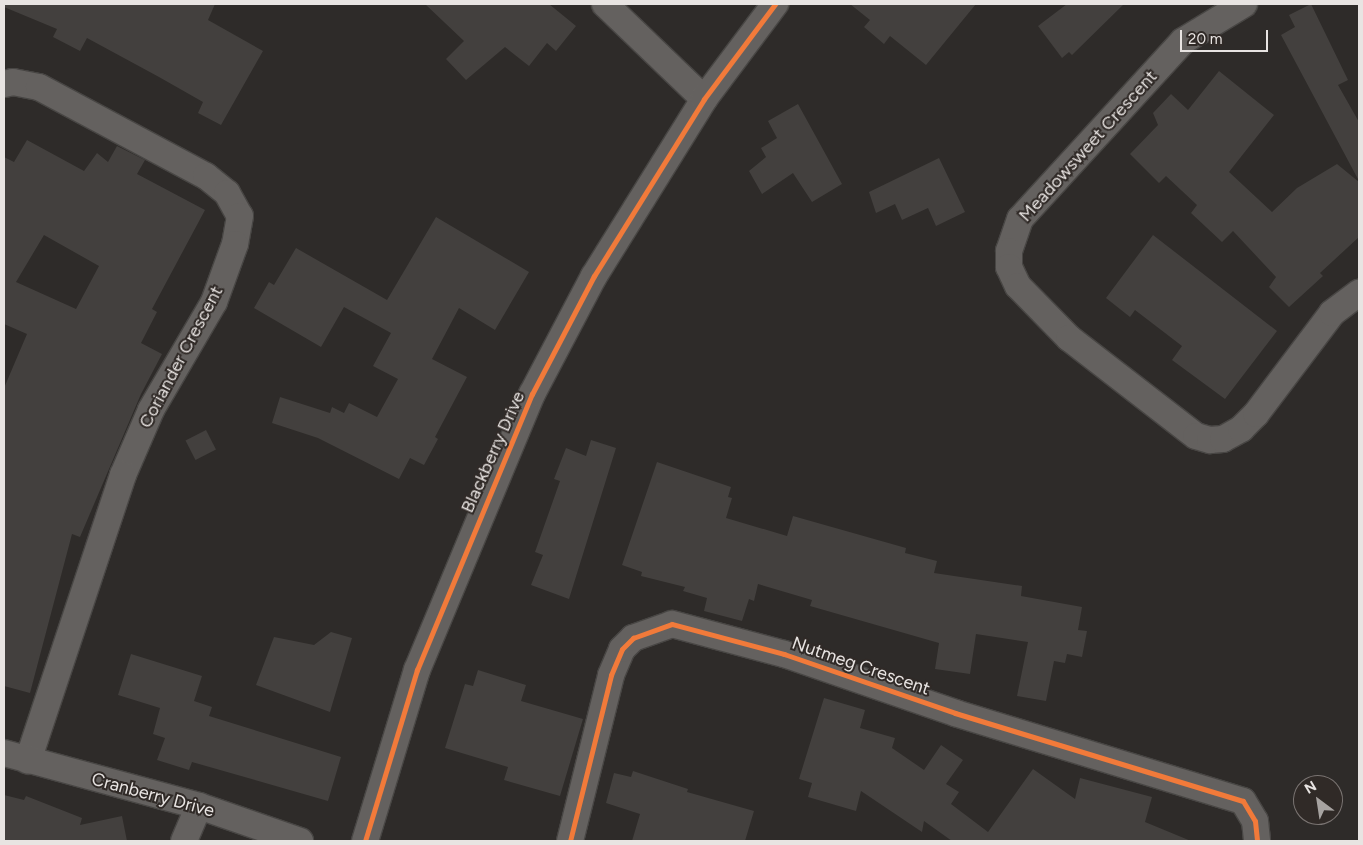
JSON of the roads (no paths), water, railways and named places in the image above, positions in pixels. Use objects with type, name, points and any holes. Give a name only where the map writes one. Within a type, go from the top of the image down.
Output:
[{"type":"street","points":[[605,4],[704,99]]},
{"type":"street","name":"Blackberry Drive","points":[[365,841],[417,670],[532,394],[594,276],[704,99],[775,4]]},
{"type":"street","name":"Meadowsweet Crescent","points":[[1244,4],[1183,41],[1020,219],[1009,251],[1009,267],[1018,286],[1069,338],[1196,436],[1210,440],[1223,439],[1251,419],[1332,313],[1359,293]]},
{"type":"street","name":"Coriander Crescent","points":[[4,84],[13,82],[39,87],[206,176],[227,193],[240,216],[235,244],[214,302],[151,410],[123,475],[28,761]]},
{"type":"street","name":"Nutmeg Crescent","points":[[570,841],[611,675],[622,650],[633,638],[672,624],[784,654],[955,713],[1243,801],[1255,821],[1257,841]]},
{"type":"street","name":"Cranberry Drive","points":[[4,753],[199,806],[300,841]]},
{"type":"street","points":[[184,841],[199,806]]}]
